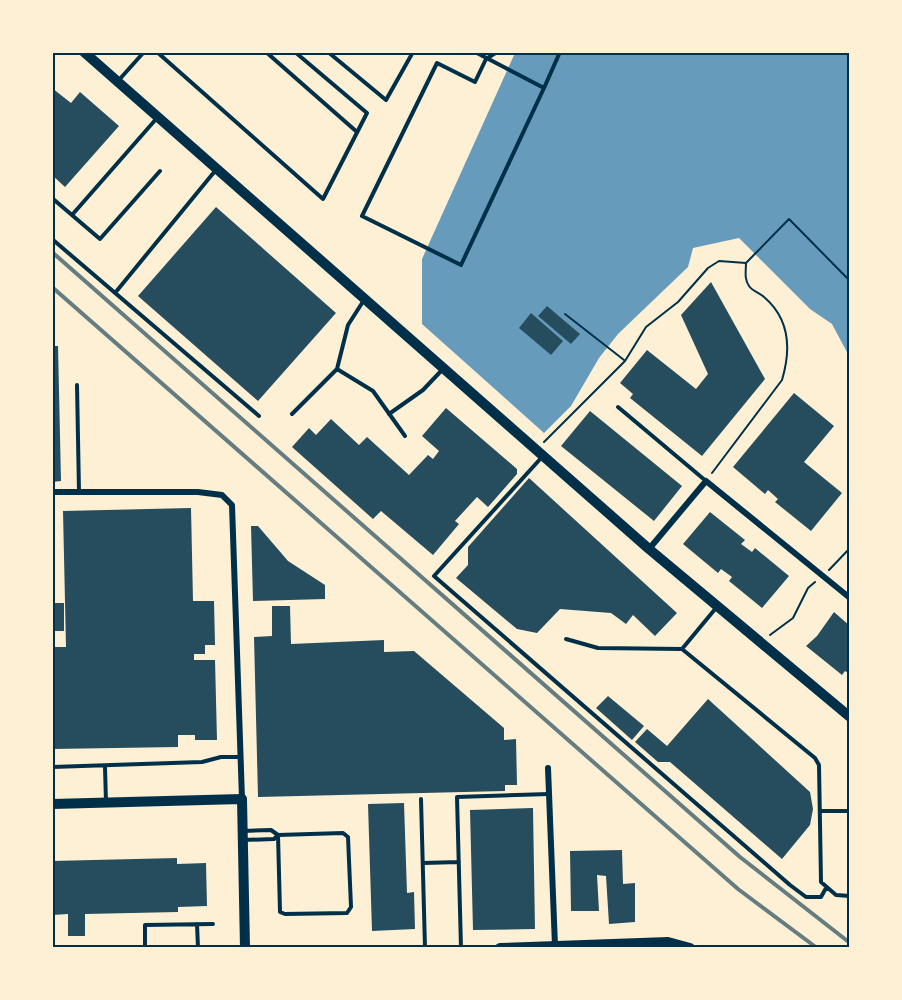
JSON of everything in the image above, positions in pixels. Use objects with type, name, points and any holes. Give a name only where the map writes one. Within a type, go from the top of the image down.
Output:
[{"type":"main road","points":[[84,52],[649,549],[849,717]]},
{"type":"main road","points":[[52,804],[242,800],[245,948]]},
{"type":"main road","points":[[500,948],[668,942],[690,948]]},
{"type":"street","points":[[649,549],[706,481],[849,598]]},
{"type":"street","points":[[52,492],[177,490],[222,495],[233,509],[242,800]]},
{"type":"street","points":[[548,768],[555,947]]},
{"type":"lane","points":[[117,82],[144,52]]},
{"type":"lane","points":[[157,52],[323,199],[367,112],[295,52]]},
{"type":"lane","points":[[266,52],[357,132]]},
{"type":"lane","points":[[328,52],[386,100],[413,52]]},
{"type":"lane","points":[[475,52],[544,88]]},
{"type":"lane","points":[[497,52],[486,59],[475,82],[437,63],[362,216],[461,265],[560,52]]},
{"type":"lane","points":[[72,215],[157,117]]},
{"type":"lane","points":[[115,293],[217,170]]},
{"type":"lane","points":[[52,198],[100,239],[160,171]]},
{"type":"lane","points":[[52,239],[259,416]]},
{"type":"lane","points":[[292,414],[338,369],[348,325],[364,299]]},
{"type":"lane","points":[[338,369],[373,391],[405,436]]},
{"type":"lane","points":[[389,414],[423,390],[443,369]]},
{"type":"lane","points":[[76,385],[79,492]]},
{"type":"lane","points":[[618,407],[706,481]]},
{"type":"lane","points":[[539,453],[493,512],[434,576],[790,885],[806,897],[821,897],[826,888]]},
{"type":"lane","points":[[682,649],[717,607]]},
{"type":"lane","points":[[566,639],[598,648],[682,649],[815,758],[819,765],[821,882],[836,895],[849,896]]},
{"type":"lane","points":[[52,767],[202,762],[240,757]]},
{"type":"lane","points":[[105,767],[106,803]]},
{"type":"lane","points":[[461,948],[457,797],[549,794]]},
{"type":"lane","points":[[421,799],[425,948]]},
{"type":"lane","points":[[820,811],[849,811]]},
{"type":"lane","points":[[242,835],[271,830],[279,835],[343,833],[348,837],[351,908],[347,913],[285,914],[280,912],[279,835]]},
{"type":"lane","points":[[242,835],[274,839],[279,835]]},
{"type":"lane","points":[[423,863],[459,862]]},
{"type":"lane","points":[[197,924],[198,948]]},
{"type":"lane","points":[[145,948],[144,925],[213,924]]},
{"type":"path","points":[[706,481],[782,380],[787,363],[785,328],[770,304],[750,288],[746,279],[746,263],[789,219],[849,281]]},
{"type":"path","points":[[539,453],[625,361],[646,327],[678,302],[708,268],[719,261],[746,263]]},
{"type":"path","points":[[565,315],[625,361]]},
{"type":"path","points":[[759,642],[793,618],[808,588],[849,548]]},
{"type":"water","points":[[515,53],[849,53],[849,356],[832,324],[810,309],[739,238],[693,248],[688,267],[618,334],[599,358],[571,406],[544,433],[422,324],[422,259]]},
{"type":"building","points":[[52,88],[71,103],[80,92],[119,126],[65,187],[52,175]]},
{"type":"building","points":[[216,207],[336,313],[258,401],[138,296]]},
{"type":"building","points":[[711,282],[765,379],[702,456],[630,398],[633,394],[620,383],[647,350],[696,389],[708,374],[681,315]]},
{"type":"building","points":[[547,306],[580,334],[571,344],[538,316]]},
{"type":"building","points":[[531,313],[563,341],[551,355],[519,328]]},
{"type":"building","points":[[52,346],[58,346],[61,481],[52,482]]},
{"type":"building","points":[[794,393],[834,426],[804,462],[842,493],[811,531],[775,502],[778,499],[768,490],[765,494],[733,467]]},
{"type":"building","points":[[446,408],[517,469],[517,474],[488,507],[477,497],[455,521],[459,524],[433,555],[381,511],[373,519],[292,447],[309,428],[316,435],[331,419],[359,445],[367,437],[409,475],[428,455],[433,459],[439,451],[422,436]]},
{"type":"building","points":[[590,411],[682,486],[654,521],[561,446]]},
{"type":"building","points":[[529,478],[677,613],[655,636],[633,615],[626,624],[611,613],[560,609],[537,633],[517,629],[456,578],[468,565],[468,547]]},
{"type":"building","points":[[191,508],[193,601],[214,601],[215,645],[205,645],[205,654],[194,654],[194,660],[215,660],[217,740],[195,740],[195,735],[178,735],[178,747],[52,749],[52,647],[66,647],[63,511]]},
{"type":"building","points":[[710,512],[745,540],[741,544],[752,552],[755,548],[789,576],[762,608],[729,581],[732,577],[721,569],[718,573],[683,544]]},
{"type":"building","points":[[251,526],[258,526],[288,561],[325,585],[325,599],[253,601]]},
{"type":"building","points":[[52,603],[64,603],[64,631],[52,631]]},
{"type":"building","points":[[272,606],[290,606],[291,644],[384,640],[384,652],[414,651],[504,728],[504,740],[516,739],[517,785],[505,785],[505,791],[258,797],[254,637],[272,636]]},
{"type":"building","points":[[834,612],[850,626],[850,674],[845,671],[842,675],[806,646],[817,636]]},
{"type":"building","points":[[608,696],[644,726],[632,740],[596,708]]},
{"type":"building","points":[[708,699],[810,792],[813,809],[810,825],[782,859],[670,762],[658,762],[635,742],[647,729],[667,746]]},
{"type":"building","points":[[404,803],[407,893],[414,892],[415,929],[372,931],[368,804]]},
{"type":"building","points":[[533,808],[535,929],[473,930],[470,810]]},
{"type":"building","points":[[622,850],[623,884],[635,883],[635,922],[609,924],[606,876],[597,875],[599,911],[571,911],[570,851]]},
{"type":"building","points":[[177,858],[177,864],[206,863],[207,906],[178,907],[178,912],[85,914],[85,936],[68,936],[68,914],[52,915],[52,861]]},
{"type":"railway","points":[[52,252],[740,857],[850,943]]},
{"type":"railway","points":[[52,287],[738,889],[817,948]]}]
